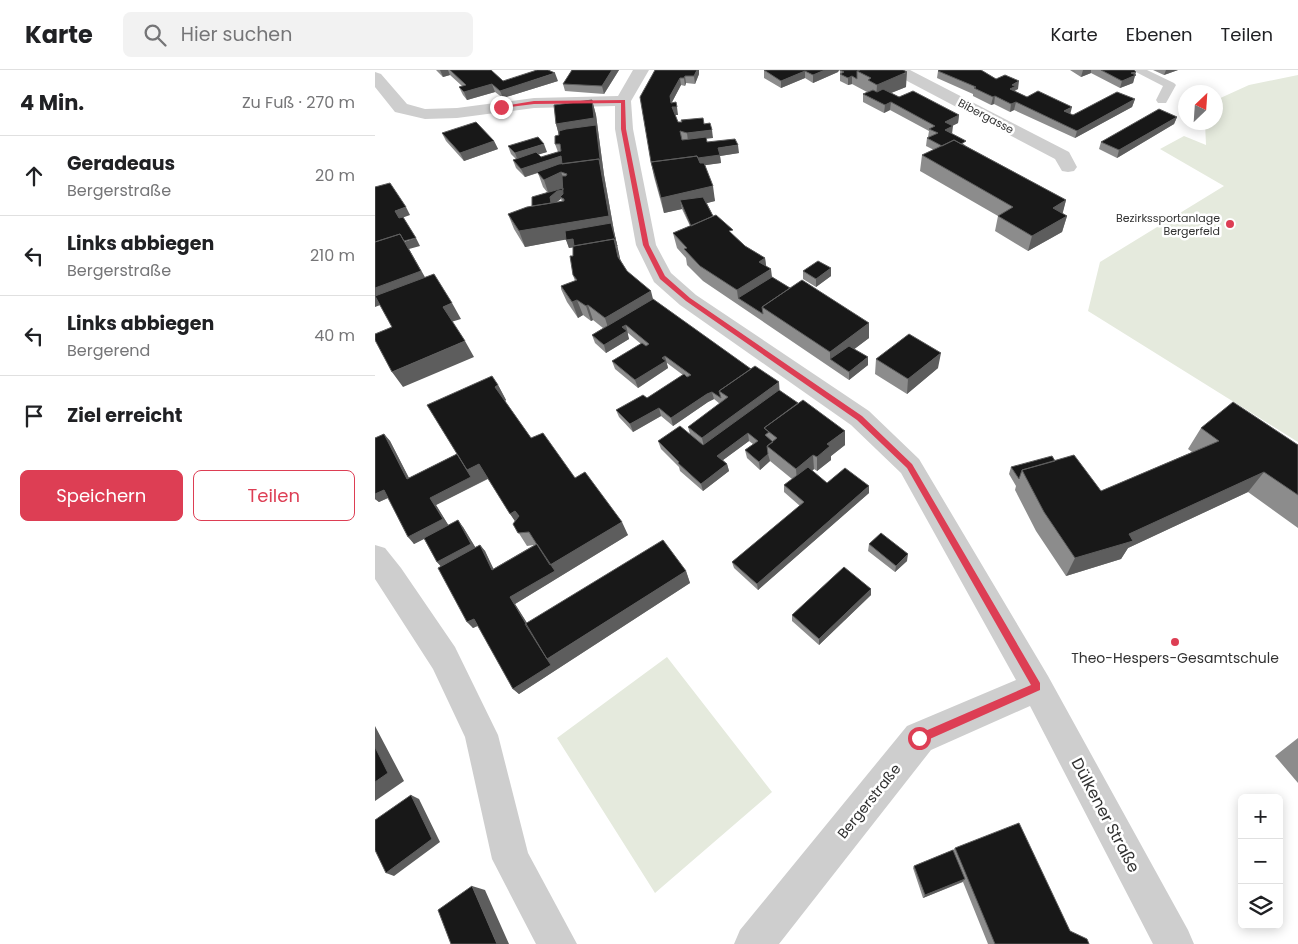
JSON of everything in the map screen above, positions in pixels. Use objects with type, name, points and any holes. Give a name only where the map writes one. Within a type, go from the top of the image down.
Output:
[{"type":"street","points":[[641,70],[623,101],[624,129],[646,245],[663,277],[688,300],[860,418],[910,466],[1037,686]]},
{"type":"street","name":"Bibergasse","points":[[898,70],[1063,156],[1069,167]]},
{"type":"street","points":[[375,77],[401,108],[425,114],[457,113],[534,103],[623,101]]},
{"type":"street","points":[[375,557],[391,577],[444,658],[481,735],[511,859],[557,944]]},
{"type":"street","name":"Bergerstraße","points":[[754,944],[919,738],[1037,686]]},
{"type":"street","name":"Dülkener Straße","points":[[1037,686],[1174,944]]},
{"type":"lane","points":[[1138,70],[1170,85],[1162,100]]},
{"type":"shaded area","name":"Bezirkssportanlage Bergerfeld","points":[[1298,75],[1298,442],[1088,311],[1100,262],[1224,186],[1160,149],[1184,136],[1206,145],[1205,130],[1223,130],[1223,97],[1249,85]]},
{"type":"shaded area","points":[[667,657],[772,792],[655,893],[557,738]]},
{"type":"building","points":[[450,70],[491,70],[503,81],[537,70],[548,70],[555,73],[500,91],[492,84],[464,92],[459,87],[466,85]]},
{"type":"building","points":[[572,70],[612,70],[602,86],[563,84]]},
{"type":"building","points":[[655,70],[697,70],[694,76],[680,78],[670,96],[671,103],[676,102],[677,107],[672,107],[678,122],[682,122],[681,120],[703,118],[704,124],[710,123],[712,130],[687,133],[680,131],[682,140],[706,137],[707,142],[735,139],[738,145],[718,148],[720,155],[651,162],[640,97]]},
{"type":"building","points":[[764,70],[825,70],[813,75],[805,71],[781,81]]},
{"type":"building","points":[[840,70],[860,70],[857,71],[857,79],[852,76],[848,78],[840,74],[844,72]]},
{"type":"building","points":[[903,70],[907,72],[877,85],[868,80],[871,78],[857,71]]},
{"type":"building","points":[[939,70],[981,70],[996,79],[1005,75],[1019,81],[1012,85],[1016,86],[1010,89],[1027,97],[1038,91],[1072,107],[1064,111],[1073,115],[1117,92],[1135,99],[1077,131],[1016,102],[1011,104],[995,96],[993,97]]},
{"type":"building","points":[[1101,70],[1134,70],[1136,72],[1131,73],[1136,75],[1122,81]]},
{"type":"building","points":[[883,89],[899,97],[913,91],[959,115],[945,122],[953,126],[945,130],[966,141],[961,144],[954,140],[942,146],[927,138],[938,133],[929,129],[935,126],[891,102],[885,105],[863,94]]},
{"type":"building","points":[[592,100],[594,118],[556,124],[554,105]]},
{"type":"building","points":[[1159,109],[1177,117],[1119,150],[1101,142]]},
{"type":"building","points":[[476,122],[494,141],[460,153],[442,133]]},
{"type":"building","points":[[596,125],[601,167],[599,159],[562,164],[561,156],[521,169],[513,160],[536,152],[541,157],[561,151],[560,144],[555,144],[555,136],[559,135],[559,131]]},
{"type":"building","points":[[538,137],[544,144],[515,153],[508,146]]},
{"type":"building","points":[[954,140],[1066,200],[1053,208],[1067,216],[1032,236],[998,216],[1013,207],[922,155]]},
{"type":"building","points":[[697,156],[700,163],[704,163],[713,186],[661,198],[651,162]]},
{"type":"building","points":[[599,159],[609,216],[519,231],[508,214],[527,207],[564,201],[560,197],[563,194],[562,176],[567,174],[561,172],[544,180],[537,172],[559,164]]},
{"type":"building","points":[[390,183],[406,207],[395,211],[399,218],[403,217],[416,238],[404,241],[400,234],[375,242],[375,187]]},
{"type":"building","points":[[563,188],[563,190],[557,191],[550,197],[551,203],[532,206],[532,197]]},
{"type":"building","points":[[703,197],[713,216],[691,226],[680,200]]},
{"type":"building","points":[[716,215],[733,230],[729,231],[745,246],[765,258],[759,262],[771,269],[737,290],[700,266],[684,249],[687,248],[673,233]]},
{"type":"building","points":[[611,223],[617,246],[614,239],[574,246],[573,239],[566,240],[565,231]]},
{"type":"building","points":[[400,234],[421,271],[375,288],[375,242]]},
{"type":"building","points":[[614,239],[618,257],[627,271],[651,291],[605,318],[588,305],[586,306],[577,300],[572,302],[561,286],[577,280],[573,275],[570,256],[573,256],[573,246]]},
{"type":"building","points":[[818,261],[831,268],[816,279],[803,271]]},
{"type":"building","points":[[434,274],[452,303],[443,307],[465,341],[392,372],[375,340],[375,334],[392,327],[375,296]]},
{"type":"building","points":[[772,277],[790,288],[762,307],[763,314],[738,298]]},
{"type":"building","points":[[802,280],[869,323],[830,352],[762,307]]},
{"type":"building","points":[[653,299],[751,369],[719,391],[721,398],[712,392],[671,418],[659,408],[630,424],[616,410],[643,395],[647,398],[684,374],[687,377],[691,375],[665,356],[662,358],[666,361],[635,380],[612,361],[642,343],[646,346],[649,344],[626,325],[622,327],[627,331],[604,345],[592,335]]},
{"type":"building","points":[[909,334],[941,353],[908,379],[876,359]]},
{"type":"building","points":[[849,346],[868,357],[849,372],[830,359]]},
{"type":"building","points":[[755,366],[779,382],[702,438],[688,427],[728,397],[719,391]]},
{"type":"building","points":[[492,376],[498,385],[495,387],[531,438],[543,433],[575,478],[585,472],[622,522],[550,565],[529,532],[518,533],[513,524],[519,516],[515,511],[510,514],[479,464],[467,470],[427,405]]},
{"type":"building","points":[[779,390],[798,403],[764,428],[769,432],[765,435],[773,442],[767,446],[768,454],[759,462],[745,450],[758,441],[748,433],[717,456],[727,464],[701,484],[658,441],[680,426],[703,445]]},
{"type":"building","points":[[803,400],[845,431],[827,444],[830,446],[817,457],[813,455],[796,469],[767,446],[777,438],[764,428]]},
{"type":"building","points":[[1233,402],[1298,445],[1298,495],[1264,472],[1129,534],[1133,541],[1075,558],[1044,512],[1022,470],[1074,455],[1101,491],[1219,441],[1201,428]]},
{"type":"building","points":[[384,434],[407,479],[457,454],[471,477],[430,498],[443,519],[408,537],[384,490],[375,494],[375,438]]},
{"type":"building","points":[[1052,456],[1055,461],[1022,470],[1019,479],[1011,467]]},
{"type":"building","points":[[808,467],[827,483],[845,468],[869,486],[757,584],[732,562],[804,502],[784,485]]},
{"type":"building","points":[[458,520],[471,544],[437,562],[424,538]]},
{"type":"building","points":[[881,533],[908,554],[896,566],[869,544]]},
{"type":"building","points":[[663,540],[686,571],[547,659],[525,624]]},
{"type":"building","points":[[537,544],[555,571],[510,597],[551,665],[513,689],[474,619],[467,622],[438,568],[480,545],[492,570]]},
{"type":"building","points":[[844,567],[871,589],[819,639],[792,615]]},
{"type":"building","points":[[375,747],[388,773],[375,782]]},
{"type":"building","points":[[411,795],[432,839],[386,873],[375,850],[375,820]]},
{"type":"building","points":[[1019,823],[1070,931],[1087,939],[1089,944],[995,944],[955,848]]},
{"type":"building","points":[[953,850],[965,879],[925,895],[914,866]]},
{"type":"building","points":[[472,886],[497,944],[451,944],[438,910]]},
{"type":"place","name":"Bezirkssportanlage Bergerfeld","points":[[1230,224]]},
{"type":"place","name":"Theo-Hespers-Gesamtschule","points":[[1175,642]]},
{"type":"route","points":[[501,107],[534,103],[623,101],[624,129],[646,245],[663,277],[688,300],[860,418],[910,466],[1037,686],[919,738]]}]
